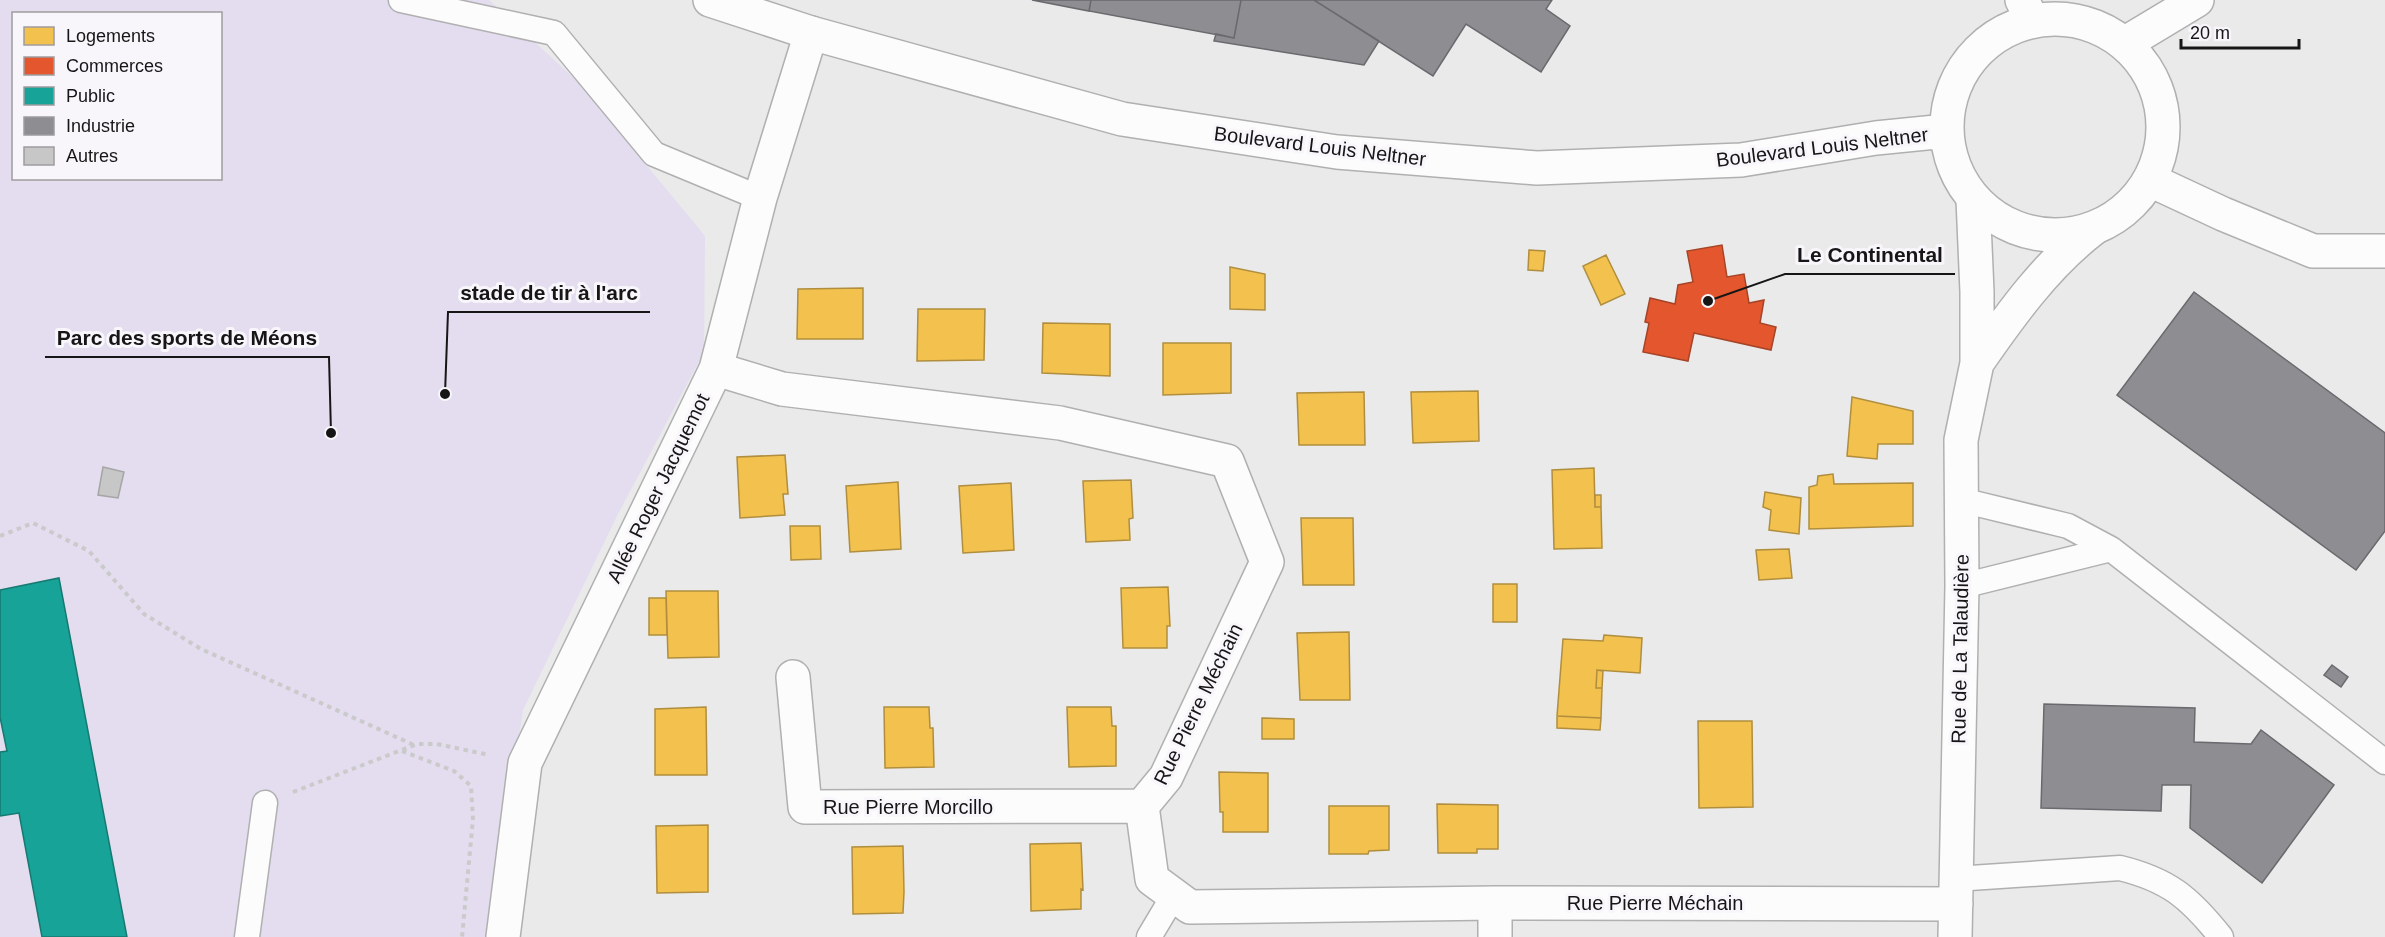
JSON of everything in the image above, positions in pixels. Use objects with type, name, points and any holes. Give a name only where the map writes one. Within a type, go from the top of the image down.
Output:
[{"type":"street","name":"Boulevard Louis Neltner","points":[[710,0],[811,33],[1122,118],[1337,152],[1549,168],[1741,160],[1876,138],[1947,131]]},
{"type":"street","points":[[2124,44],[2197,0]]},
{"type":"street","points":[[2027,11],[2096,27],[2124,44],[2140,59],[2153,81],[2160,97],[2164,135],[2160,156],[2150,180],[2134,203],[2113,219],[2093,229],[2066,235],[2038,235],[2002,222],[1973,199],[1954,167],[1947,131],[1952,94],[1963,71],[1981,49],[2012,28],[2027,11]]},
{"type":"street","name":"Allée Roger Jacquemot","points":[[503,937],[525,763],[716,369],[760,198],[811,33]]},
{"type":"street","points":[[2150,180],[2223,214],[2313,251],[2385,251]]},
{"type":"street","name":"Rue de La Talaudière","points":[[1955,937],[1962,586],[1961,440],[1977,363],[1973,199]]},
{"type":"street","name":"Rue de La Talaudière","points":[[1977,363],[2018,305],[2070,247],[2093,229]]},
{"type":"street","name":"Rue Pierre Méchain","points":[[716,369],[783,389],[1060,423],[1227,461],[1267,562],[1166,777],[1142,806],[1152,879],[1190,907],[1495,903],[1955,892]]},
{"type":"street","name":"Rue Pierre Morcillo","points":[[793,677],[805,807],[1142,806]]},
{"type":"street","points":[[1495,903],[1495,937]]},
{"type":"lane","points":[[401,0],[554,33],[654,154],[760,198]]},
{"type":"lane","points":[[1961,500],[2068,526],[2111,549],[2385,762]]},
{"type":"lane","points":[[1962,586],[2111,549]]},
{"type":"lane","points":[[247,937],[265,803]]},
{"type":"lane","points":[[1955,892],[2120,868],[2145,874],[2169,885],[2193,904],[2221,937]]},
{"type":"lane","points":[[1149,937],[1174,895]]},
{"type":"path","points":[[0,536],[33,523],[89,551],[144,614],[201,649],[414,745],[437,744],[525,763]]},
{"type":"path","points":[[265,803],[402,752],[414,745]]},
{"type":"path","points":[[402,752],[454,771],[471,786],[473,819],[462,937]]},
{"type":"shaded area","points":[[0,0],[489,0],[577,81],[705,236],[704,352],[618,514],[523,710],[489,937],[0,937]]},
{"type":"building: Logements","points":[[1529,250],[1545,251],[1543,271],[1528,270]]},
{"type":"building: Logements","points":[[1606,255],[1625,294],[1601,305],[1583,266]]},
{"type":"building: Logements","points":[[1230,267],[1265,274],[1265,310],[1230,309]]},
{"type":"building: Logements","points":[[863,288],[863,339],[797,339],[798,289]]},
{"type":"building: Logements","points":[[918,309],[985,309],[984,360],[917,361]]},
{"type":"building: Logements","points":[[1043,323],[1110,324],[1110,376],[1042,373]]},
{"type":"building: Logements","points":[[1163,343],[1231,343],[1231,393],[1163,395]]},
{"type":"building: Logements","points":[[1478,391],[1479,441],[1413,443],[1411,392]]},
{"type":"building: Logements","points":[[1364,392],[1365,445],[1299,445],[1297,393]]},
{"type":"building: Logements","points":[[1852,397],[1913,411],[1913,444],[1878,444],[1877,459],[1847,456]]},
{"type":"building: Logements","points":[[785,455],[788,494],[783,494],[785,515],[740,518],[737,457]]},
{"type":"building: Logements","points":[[1594,468],[1595,507],[1601,507],[1602,548],[1554,549],[1552,470]]},
{"type":"building: Logements","points":[[1833,474],[1834,484],[1913,483],[1913,526],[1809,529],[1809,487],[1817,485],[1818,476]]},
{"type":"building: Logements","points":[[1131,480],[1133,518],[1129,519],[1130,540],[1086,542],[1083,481]]},
{"type":"building: Logements","points":[[898,482],[901,549],[850,552],[846,486]]},
{"type":"building: Logements","points":[[1011,483],[1014,550],[963,553],[959,486]]},
{"type":"building: Logements","points":[[1765,492],[1801,498],[1799,534],[1769,530],[1771,510],[1763,507]]},
{"type":"building: Logements","points":[[1595,495],[1601,495],[1601,507],[1595,507]]},
{"type":"building: Logements","points":[[1301,518],[1353,518],[1354,585],[1303,585]]},
{"type":"building: Logements","points":[[790,526],[820,526],[821,559],[791,560]]},
{"type":"building: Logements","points":[[1789,549],[1792,578],[1759,580],[1756,550]]},
{"type":"building: Logements","points":[[1493,584],[1517,584],[1517,622],[1493,622]]},
{"type":"building: Logements","points":[[1168,587],[1170,626],[1167,626],[1167,648],[1123,648],[1121,588]]},
{"type":"building: Logements","points":[[666,591],[718,591],[719,657],[668,658]]},
{"type":"building: Logements","points":[[649,598],[666,598],[667,635],[649,635]]},
{"type":"building: Logements","points":[[1349,632],[1350,700],[1300,700],[1297,633]]},
{"type":"building: Logements","points":[[1604,635],[1642,638],[1640,673],[1597,670],[1596,688],[1602,688],[1601,718],[1557,716],[1563,639],[1603,641]]},
{"type":"building: Logements","points":[[1597,670],[1603,671],[1602,688],[1596,688]]},
{"type":"building: Logements","points":[[706,707],[707,775],[655,775],[655,709]]},
{"type":"building: Logements","points":[[884,707],[929,707],[930,728],[933,728],[934,767],[885,768]]},
{"type":"building: Logements","points":[[1067,707],[1111,707],[1112,726],[1116,726],[1116,766],[1069,767]]},
{"type":"building: Logements","points":[[1557,716],[1601,718],[1600,730],[1557,728]]},
{"type":"building: Logements","points":[[1262,718],[1294,719],[1294,739],[1262,739]]},
{"type":"building: Logements","points":[[1698,721],[1752,721],[1753,807],[1699,808]]},
{"type":"building: Logements","points":[[1219,772],[1268,773],[1268,832],[1223,832]]},
{"type":"building: Logements","points":[[1437,804],[1498,805],[1498,849],[1477,849],[1477,853],[1438,853]]},
{"type":"building: Logements","points":[[1329,806],[1389,806],[1389,850],[1369,851],[1368,854],[1329,854]]},
{"type":"building: Logements","points":[[708,825],[708,892],[657,893],[656,826]]},
{"type":"building: Logements","points":[[1081,843],[1083,890],[1081,889],[1081,909],[1031,911],[1030,844]]},
{"type":"building: Logements","points":[[903,846],[903,913],[853,914],[852,847]]},
{"type":"building: Commerces","points":[[1722,245],[1727,277],[1744,274],[1749,303],[1764,300],[1760,323],[1776,327],[1771,350],[1694,333],[1688,361],[1643,352],[1649,323],[1645,322],[1650,298],[1675,304],[1678,285],[1693,282],[1687,251]]},
{"type":"building: Public","points":[[59,578],[127,937],[42,937],[19,813],[0,816],[0,752],[7,751],[0,717],[0,590]]},
{"type":"building: Industrie","points":[[1032,0],[1091,0],[1089,11]]},
{"type":"building: Industrie","points":[[1091,0],[1241,0],[1234,38],[1089,11]]},
{"type":"building: Industrie","points":[[1241,0],[1314,0],[1379,41],[1364,65],[1214,41],[1216,34],[1234,38]]},
{"type":"building: Industrie","points":[[1314,0],[1552,0],[1546,9],[1570,26],[1541,72],[1466,24],[1433,76]]},
{"type":"building: Industrie","points":[[2194,292],[2385,433],[2385,531],[2356,570],[2117,395]]},
{"type":"building: Industrie","points":[[2332,665],[2348,677],[2341,687],[2324,675]]},
{"type":"building: Industrie","points":[[2044,704],[2195,708],[2194,742],[2251,744],[2261,730],[2334,785],[2262,883],[2190,828],[2191,785],[2162,785],[2161,811],[2041,808]]},
{"type":"building: Autres","points":[[103,467],[124,472],[118,498],[98,495]]},
{"type":"place","name":"Le Continental","points":[[1708,301]]},
{"type":"place","name":"stade de tir à l'arc","points":[[445,394]]},
{"type":"place","name":"Parc des sports de Méons","points":[[331,433]]}]
